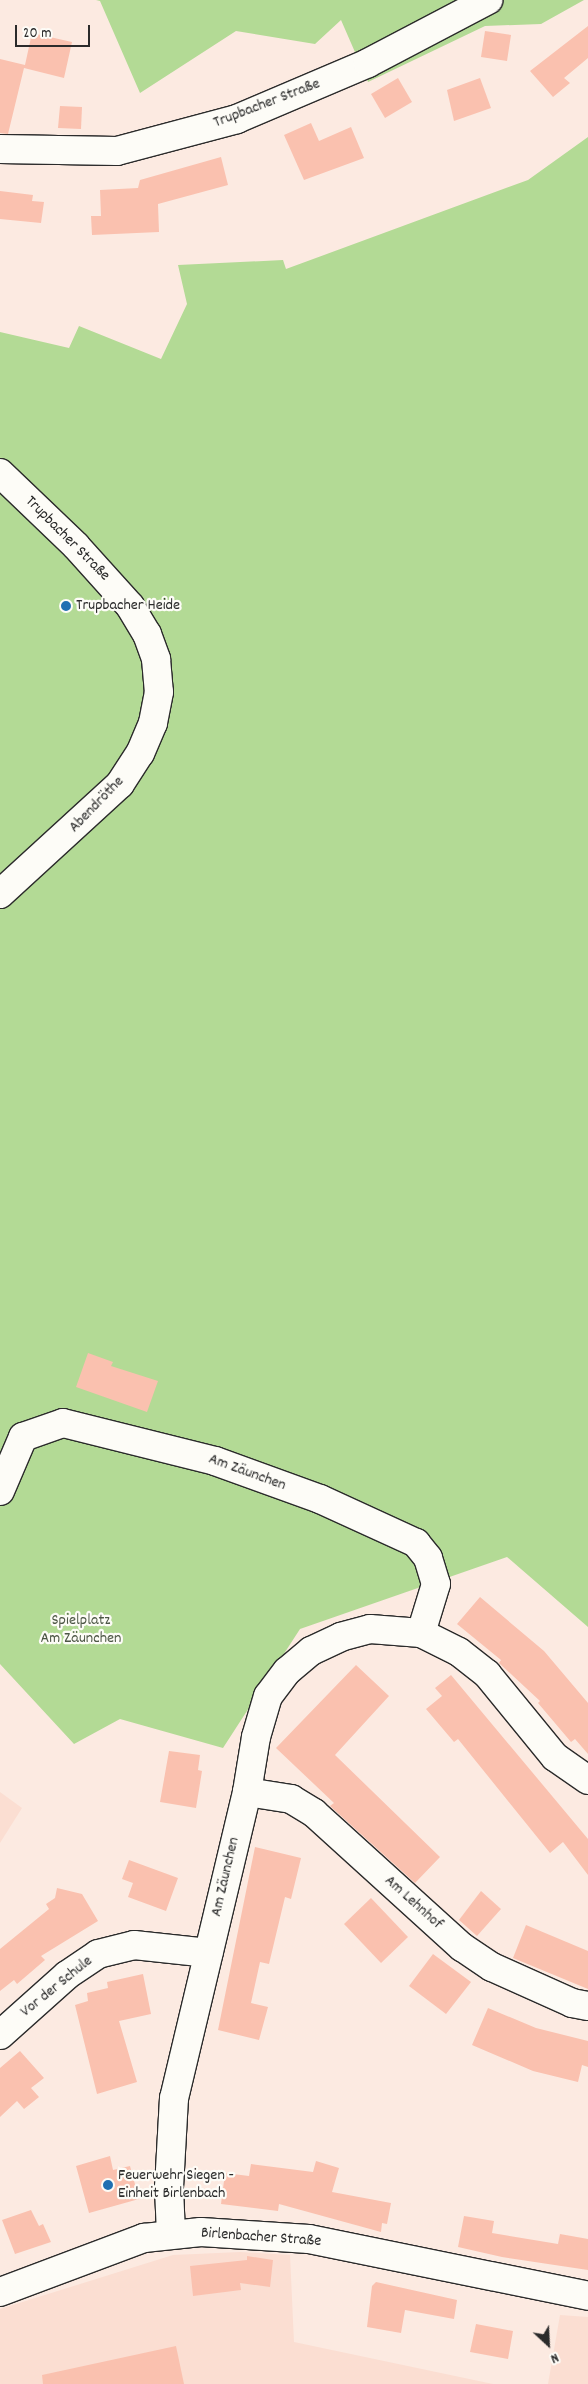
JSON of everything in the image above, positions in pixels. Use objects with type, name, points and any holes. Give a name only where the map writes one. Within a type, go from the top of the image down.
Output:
[{"type":"street","name":"Trupbacher Straße","points":[[0,150],[117,151],[237,119],[368,62],[488,0]]},
{"type":"street","name":"Trupbacher Straße","points":[[0,473],[76,546],[130,606],[147,634],[156,660],[159,692]]},
{"type":"street","name":"Abendröthe","points":[[0,894],[120,784],[140,753],[152,723],[159,692]]},
{"type":"street","name":"Am Zäunchen","points":[[0,1491],[23,1437],[64,1423],[215,1461],[320,1499],[416,1543],[428,1558],[436,1584],[421,1633]]},
{"type":"street","name":"Am Zäunchen","points":[[172,2234],[170,2188],[174,2098],[247,1792],[256,1737],[268,1696],[287,1670],[311,1651],[370,1629],[421,1633],[459,1652],[487,1674],[555,1757],[588,1780]]},
{"type":"street","name":"Am Lehnhof","points":[[247,1792],[291,1799],[314,1813],[462,1947],[492,1967],[572,2003],[588,2006]]},
{"type":"street","name":"Vor der Schule","points":[[0,2035],[68,1975],[98,1954],[134,1945],[209,1953]]},
{"type":"street","name":"Birlenbacher Straße","points":[[0,2292],[116,2246],[172,2234],[200,2232],[308,2239],[588,2296]]},
{"type":"shaded area","points":[[0,1792],[22,1808],[0,1843]]},
{"type":"shaded area","points":[[240,2252],[290,2255],[294,2342],[493,2384],[0,2384],[0,2309],[173,2255]]},
{"type":"shaded area","points":[[560,2315],[588,2317],[588,2384],[548,2384]]},
{"type":"green space","points":[[96,0],[584,0],[541,24],[485,26],[368,82],[341,20],[315,44],[236,31],[140,93],[100,1]]},
{"type":"green space","name":"Spielplatz Am Zäunchen","points":[[588,137],[588,1627],[507,1557],[300,1629],[223,1748],[120,1719],[74,1744],[0,1664],[0,332],[69,348],[79,326],[161,359],[187,304],[178,265],[283,260],[286,269],[528,180]]},
{"type":"building","points":[[588,26],[588,58],[564,78],[570,83],[553,97],[530,71]]},
{"type":"building","points":[[485,31],[511,35],[507,61],[481,57]]},
{"type":"building","points":[[32,33],[72,42],[64,78],[24,68],[8,134],[0,133],[0,59],[25,65]]},
{"type":"building","points":[[398,78],[412,102],[385,118],[371,94]]},
{"type":"building","points":[[480,78],[491,108],[454,121],[447,90]]},
{"type":"building","points":[[60,106],[82,107],[81,129],[58,128]]},
{"type":"building","points":[[311,123],[319,141],[351,127],[364,158],[304,180],[284,135]]},
{"type":"building","points":[[221,157],[228,185],[158,204],[159,232],[92,235],[91,216],[101,216],[100,190],[138,188],[140,180]]},
{"type":"building","points":[[0,191],[33,195],[32,201],[44,202],[41,223],[0,219]]},
{"type":"building","points":[[88,1353],[113,1362],[111,1366],[158,1381],[147,1412],[76,1387]]},
{"type":"building","points":[[480,1597],[544,1651],[588,1703],[588,1754],[575,1739],[571,1742],[538,1703],[540,1701],[499,1663],[501,1660],[457,1624]]},
{"type":"building","points":[[356,1665],[389,1696],[335,1755],[440,1857],[415,1883],[330,1806],[334,1803],[276,1748]]},
{"type":"building","points":[[451,1675],[588,1839],[588,1875],[563,1842],[550,1853],[458,1739],[454,1742],[426,1709],[442,1696],[435,1688]]},
{"type":"building","points":[[169,1751],[200,1755],[198,1770],[202,1771],[196,1808],[160,1802]]},
{"type":"building","points":[[255,1847],[301,1858],[291,1899],[285,1897],[269,1964],[260,1962],[251,2003],[268,2007],[259,2040],[218,2030]]},
{"type":"building","points":[[129,1860],[178,1878],[166,1911],[128,1897],[133,1883],[122,1879]]},
{"type":"building","points":[[57,1888],[82,1894],[98,1921],[41,1956],[45,1960],[17,1984],[14,1980],[0,1991],[0,1949],[49,1909],[46,1904],[55,1898]]},
{"type":"building","points":[[481,1891],[501,1909],[477,1936],[459,1920]]},
{"type":"building","points":[[371,1898],[408,1937],[381,1963],[344,1924]]},
{"type":"building","points":[[526,1925],[588,1951],[588,1989],[513,1958]]},
{"type":"building","points":[[433,1954],[471,1982],[446,2014],[409,1986]]},
{"type":"building","points":[[143,1974],[151,2014],[119,2021],[137,2082],[97,2094],[75,2005],[88,2001],[87,1993],[108,1988],[107,1982]]},
{"type":"building","points":[[488,2008],[536,2028],[588,2041],[588,2067],[582,2065],[578,2082],[533,2071],[472,2045]]},
{"type":"building","points":[[20,2051],[44,2078],[31,2088],[39,2097],[24,2109],[17,2101],[0,2117],[0,2068]]},
{"type":"building","name":"Feuerwehr Siegen - Einheit Birlenbach","points":[[110,2156],[113,2170],[130,2166],[139,2199],[89,2213],[76,2166]]},
{"type":"building","points":[[316,2161],[339,2168],[332,2192],[391,2203],[387,2224],[382,2223],[381,2232],[279,2204],[278,2211],[221,2204],[225,2173],[249,2176],[251,2164],[313,2172]]},
{"type":"building","points":[[31,2210],[39,2226],[43,2224],[51,2242],[15,2254],[2,2220]]},
{"type":"building","points":[[464,2216],[494,2221],[492,2233],[558,2244],[560,2234],[588,2239],[588,2270],[502,2257],[458,2247]]},
{"type":"building","points":[[247,2256],[273,2260],[270,2287],[240,2283],[241,2290],[193,2296],[190,2266],[247,2260]]},
{"type":"building","points":[[376,2282],[457,2300],[454,2319],[405,2310],[401,2333],[367,2327],[372,2286]]},
{"type":"building","points":[[476,2324],[513,2331],[508,2359],[470,2352]]},
{"type":"building","points":[[176,2346],[184,2384],[43,2384],[42,2375]]},
{"type":"place","name":"Trupbacher Heide","points":[[66,606]]},
{"type":"place","name":"Feuerwehr Siegen - Einheit Birlenbach","points":[[108,2185]]}]
